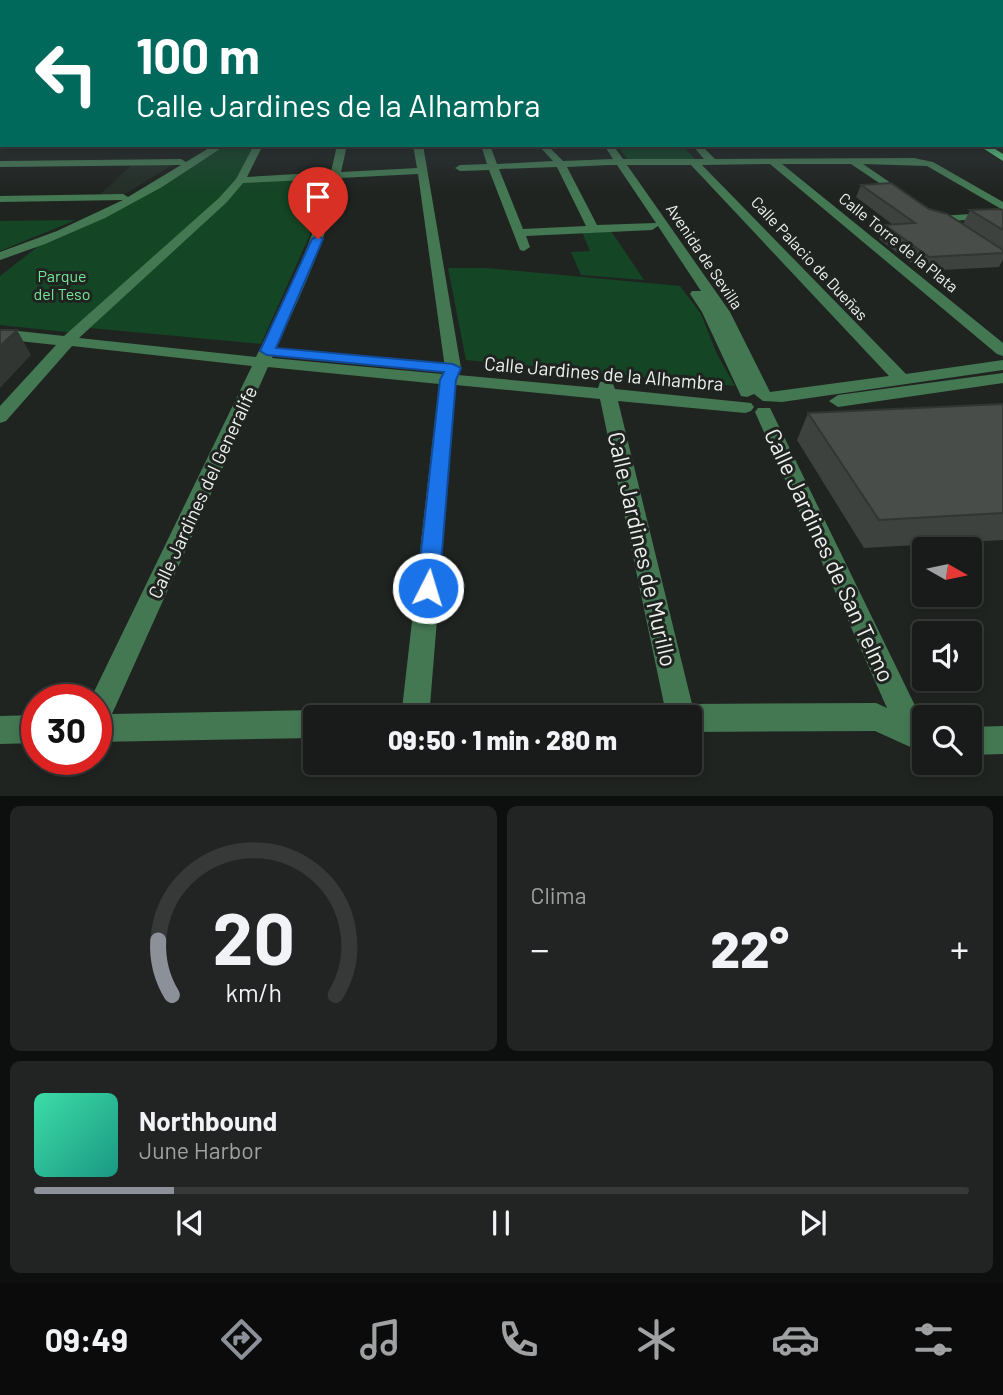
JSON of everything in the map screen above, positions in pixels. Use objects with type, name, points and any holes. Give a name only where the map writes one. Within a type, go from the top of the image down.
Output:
[{"type":"main road","points":[[986,147],[1003,156]]},
{"type":"street","points":[[0,251],[63,226],[123,197],[156,180],[207,147]]},
{"type":"street","points":[[0,256],[71,228],[144,192],[218,147]]},
{"type":"street","points":[[0,417],[71,337],[137,274],[202,221],[240,180],[258,147]]},
{"type":"street","name":"Calle Jardines del Generalife","points":[[112,684],[309,261],[326,217],[342,147]]},
{"type":"street","points":[[416,705],[451,374],[418,147]]},
{"type":"street","points":[[486,147],[524,247]]},
{"type":"street","points":[[544,147],[560,163],[593,229]]},
{"type":"street","name":"Avenida de Sevilla","points":[[600,147],[614,162],[723,312],[757,401]]},
{"type":"street","name":"Avenida de Sevilla","points":[[609,147],[614,162],[652,226],[709,312],[757,401]]},
{"type":"street","points":[[687,147],[702,161]]},
{"type":"street","points":[[696,147],[702,161]]},
{"type":"street","points":[[460,168],[772,158],[930,164],[1003,207]]},
{"type":"street","name":"Calle Torre de la Plata","points":[[772,158],[1003,351]]},
{"type":"street","points":[[851,160],[916,204]]},
{"type":"street","name":"Calle Palacio de Dueñas","points":[[702,161],[901,379]]},
{"type":"street","points":[[0,164],[181,162]]},
{"type":"street","points":[[240,180],[422,171]]},
{"type":"street","points":[[0,199],[123,197]]},
{"type":"street","points":[[927,212],[960,233]]},
{"type":"street","points":[[938,219],[1003,216]]},
{"type":"street","points":[[519,233],[652,226]]},
{"type":"street","name":"Calle Jardines de la Alhambra","points":[[0,325],[71,337]]},
{"type":"street","name":"Calle Jardines de la Alhambra","points":[[0,334],[71,337],[757,401],[1003,377]]},
{"type":"street","name":"Calle Jardines de la Alhambra","points":[[757,401],[1003,365]]},
{"type":"street","name":"Calle Jardines de Murillo","points":[[606,388],[678,705]]},
{"type":"street","name":"Calle Jardines de San Telmo","points":[[757,401],[912,722]]},
{"type":"street","points":[[702,716],[876,717],[912,733]]},
{"type":"street","points":[[112,728],[303,724]]},
{"type":"street","points":[[0,730],[21,729]]},
{"type":"street","points":[[982,741],[1003,740]]},
{"type":"shaded area","points":[[174,164],[125,194],[100,194],[132,165]]},
{"type":"green space","name":"Parque del Teso","points":[[219,147],[258,147],[240,180],[75,333],[0,325],[0,276],[36,248],[39,242],[159,185]]},
{"type":"green space","points":[[618,147],[684,147],[696,160],[628,160]]},
{"type":"green space","points":[[328,178],[309,237],[261,344],[90,328],[243,181]]},
{"type":"green space","points":[[76,220],[0,251],[0,221]]},
{"type":"green space","points":[[611,231],[644,280],[581,275],[571,252],[590,251],[582,232]]},
{"type":"green space","points":[[448,268],[486,268],[680,286],[701,314],[717,354],[735,386],[466,360]]},
{"type":"building","points":[[891,183],[929,209],[947,214],[1003,250],[1003,253],[929,257],[885,225],[915,223],[861,185]]},
{"type":"building","points":[[970,210],[1003,210],[1003,230]]},
{"type":"building","points":[[0,330],[17,330],[0,346]]},
{"type":"building","points":[[1003,404],[1003,513],[879,520],[808,413]]},
{"type":"route","points":[[318,239],[267,351],[453,368],[448,380],[428,588]]}]
